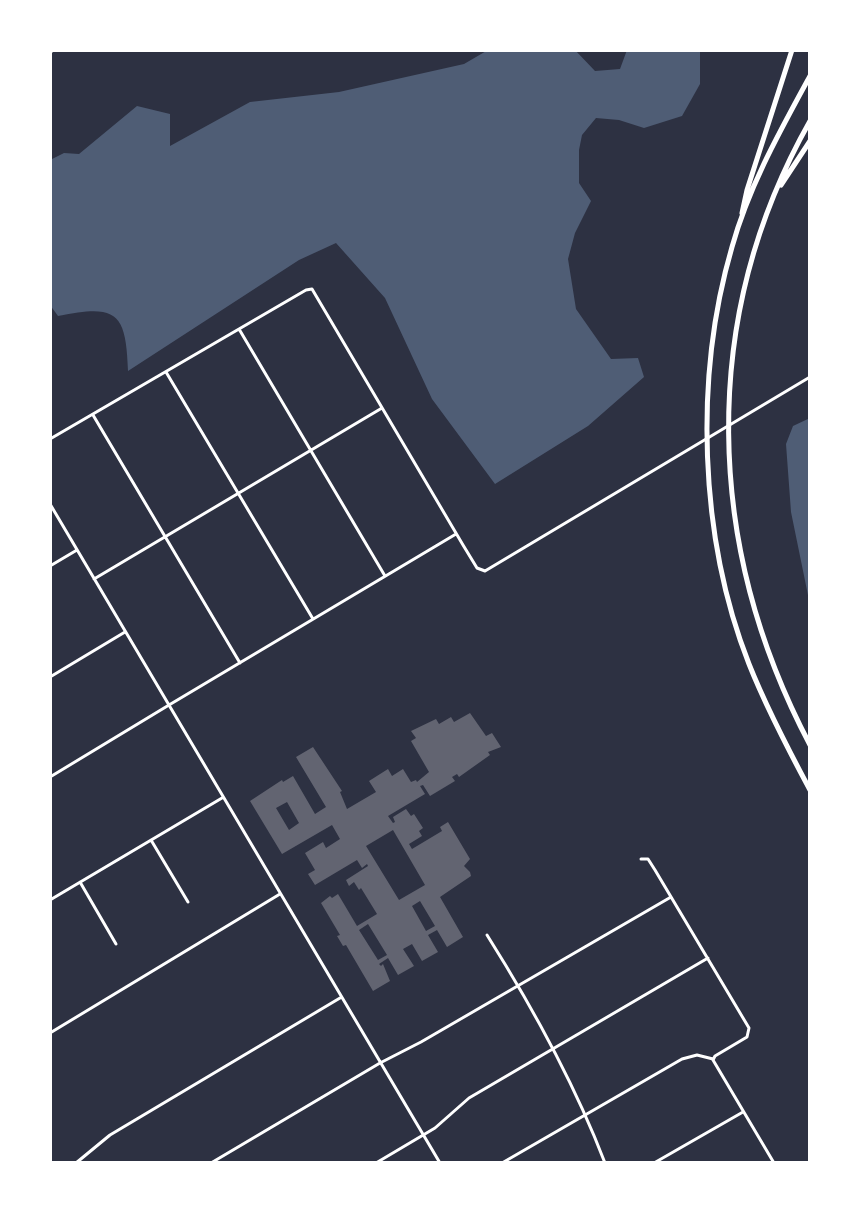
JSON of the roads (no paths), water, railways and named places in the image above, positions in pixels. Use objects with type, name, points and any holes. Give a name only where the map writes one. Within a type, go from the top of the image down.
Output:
[{"type":"highway","points":[[738,229],[747,190],[792,50]]},
{"type":"highway","points":[[810,76],[769,150],[732,246],[712,345],[707,411],[715,537],[730,606],[754,675],[810,790]]},
{"type":"highway","points":[[810,121],[785,166],[756,243],[737,322],[729,399],[729,457],[737,539],[749,592],[780,681],[810,745]]},
{"type":"highway","points":[[771,203],[810,141]]},
{"type":"street","points":[[50,439],[306,290],[314,290],[456,534],[477,568],[485,571],[810,377]]},
{"type":"street","points":[[239,329],[385,576]]},
{"type":"street","points":[[166,372],[313,619]]},
{"type":"street","points":[[94,579],[382,408]]},
{"type":"street","points":[[93,415],[240,663]]},
{"type":"street","points":[[50,504],[440,1163]]},
{"type":"street","points":[[50,777],[456,534]]},
{"type":"street","points":[[50,566],[77,550]]},
{"type":"street","points":[[50,677],[125,632]]},
{"type":"street","points":[[50,900],[223,797]]},
{"type":"street","points":[[151,840],[188,902]]},
{"type":"street","points":[[641,859],[648,859],[749,1028],[750,1033],[713,1060]]},
{"type":"street","points":[[80,882],[116,944]]},
{"type":"street","points":[[50,1033],[280,894]]},
{"type":"street","points":[[211,1163],[671,897]]},
{"type":"street","points":[[487,935],[554,1048],[586,1114],[605,1163]]},
{"type":"street","points":[[376,1163],[423,1135],[469,1098],[708,958]]},
{"type":"street","points":[[76,1163],[110,1135],[341,997]]},
{"type":"street","points":[[502,1163],[684,1058],[701,1055],[713,1060],[774,1163]]},
{"type":"street","points":[[654,1163],[743,1112]]},
{"type":"water","points":[[488,50],[575,50],[595,71],[620,69],[627,50],[700,50],[700,84],[682,116],[644,128],[619,120],[596,118],[582,135],[579,150],[579,183],[591,201],[575,233],[568,259],[576,309],[611,359],[638,358],[644,377],[588,426],[495,484],[432,399],[385,298],[336,243],[299,260],[128,371],[125,336],[114,317],[94,311],[58,316],[50,305],[50,160],[64,153],[79,154],[137,106],[170,114],[170,146],[250,102],[339,92],[464,64]]},
{"type":"water","points":[[810,418],[810,605],[791,512],[786,444],[793,426]]}]
